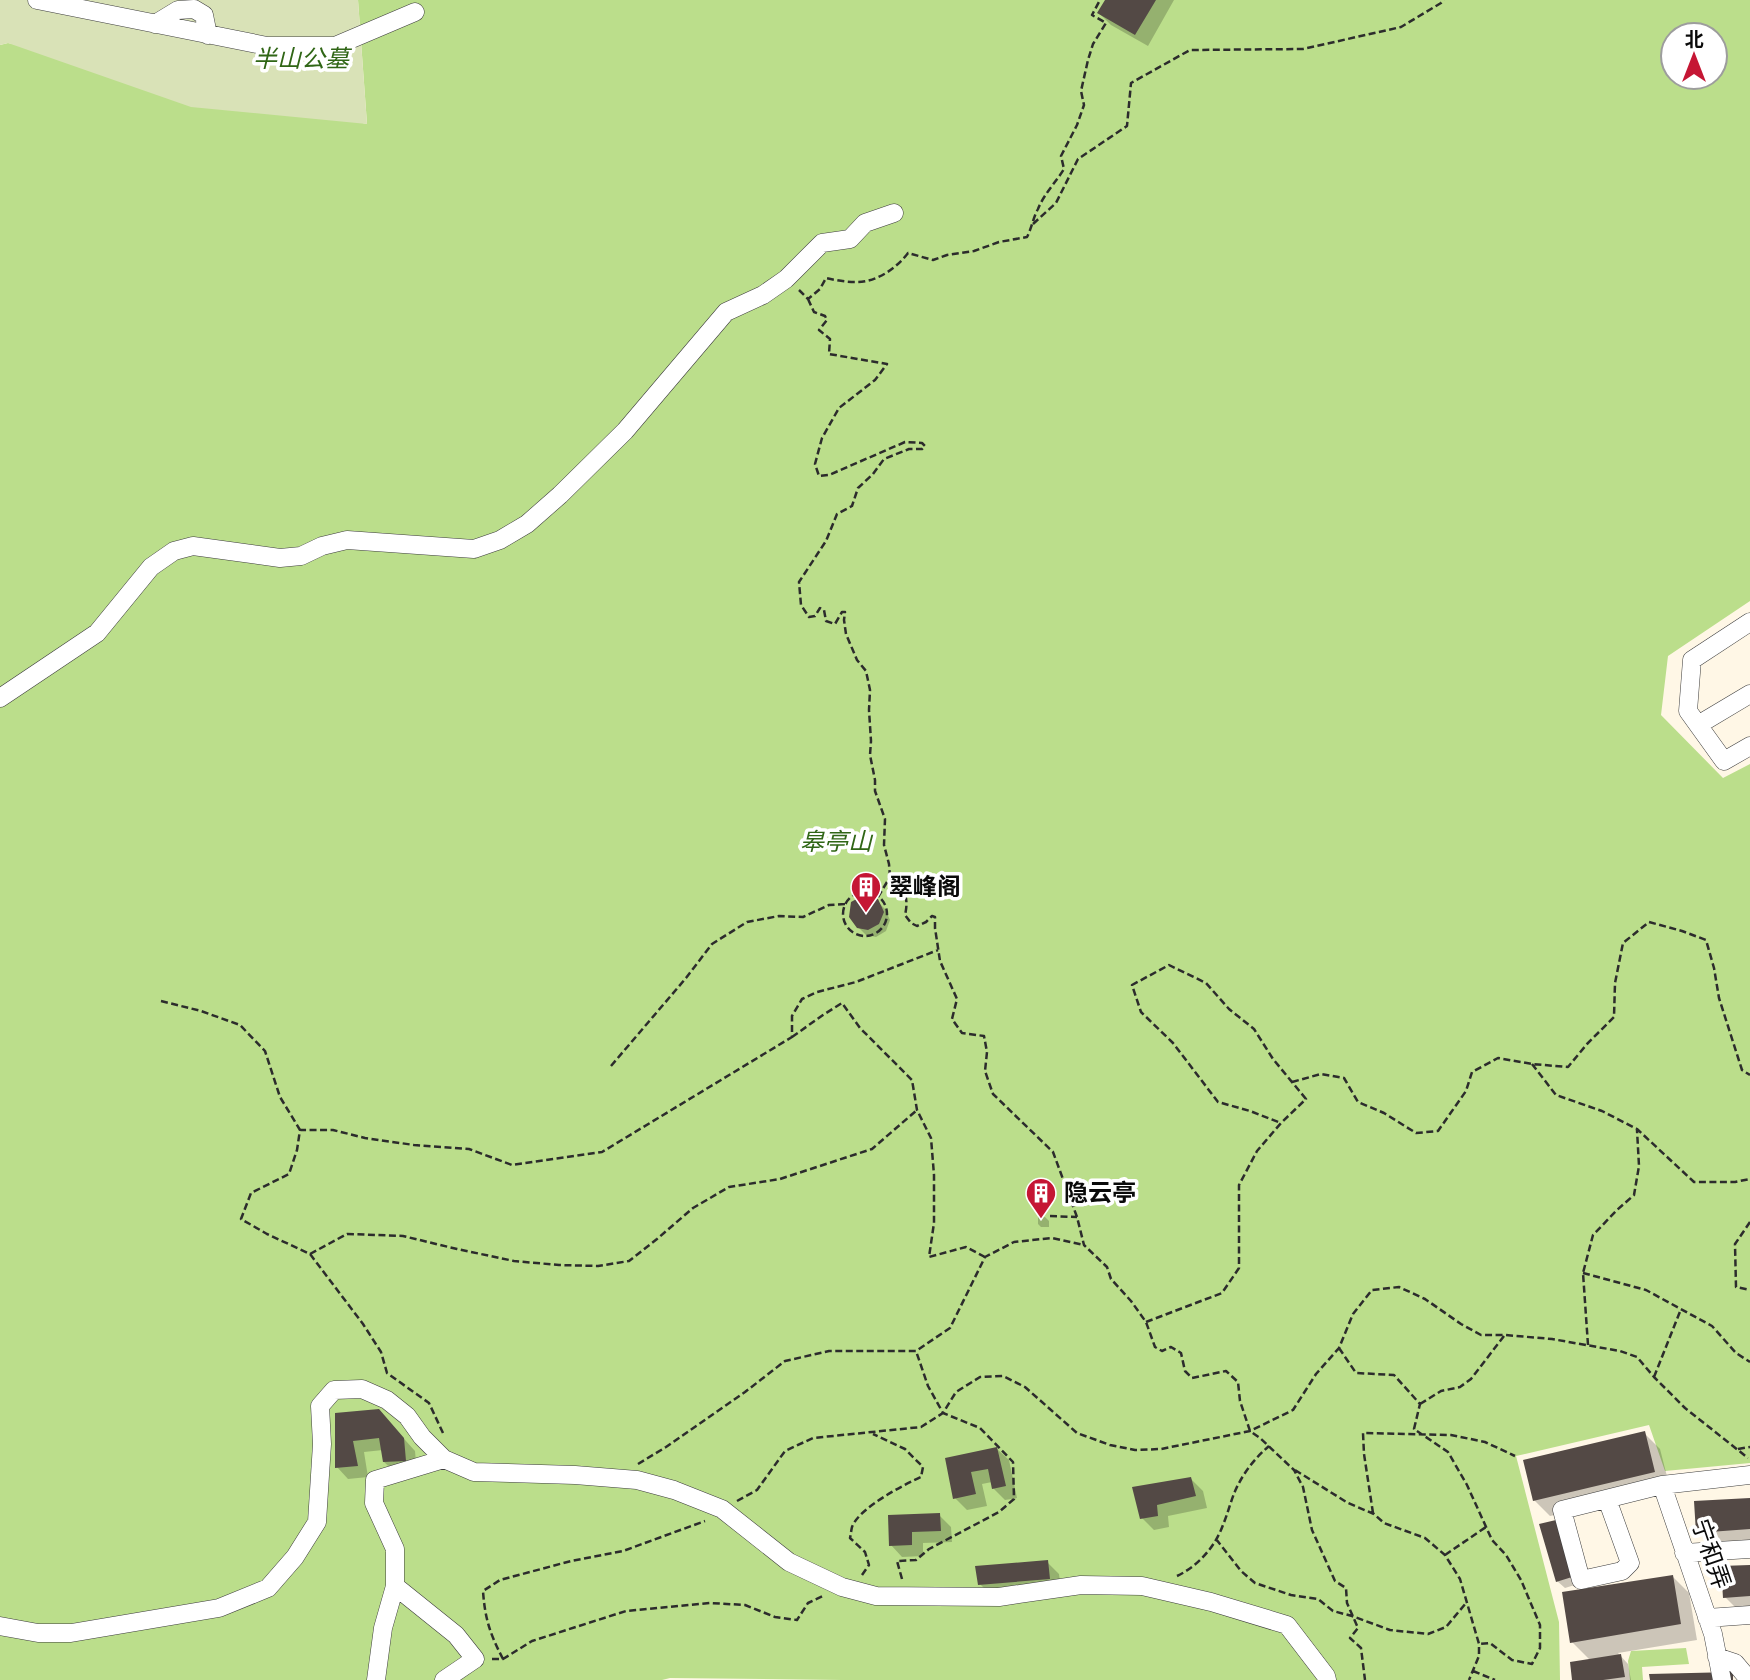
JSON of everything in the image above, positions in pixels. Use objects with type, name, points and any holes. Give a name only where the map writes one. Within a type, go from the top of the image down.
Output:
[{"type":"street","points":[[37,0],[267,46],[335,46],[415,12]]},
{"type":"street","points":[[0,698],[97,633],[151,567],[174,551],[193,546],[279,558],[301,556],[322,546],[347,540],[474,550],[500,540],[527,524],[625,431],[726,312],[763,295],[786,279],[822,243],[850,239],[865,223],[894,213]]},
{"type":"street","points":[[1750,622],[1692,660],[1688,711],[1724,761],[1750,746]]},
{"type":"street","points":[[1698,725],[1750,694]]},
{"type":"street","points":[[0,1626],[38,1633],[71,1633],[219,1608],[268,1588],[295,1557],[317,1522],[322,1444],[320,1406],[334,1390],[362,1389],[387,1400],[407,1416],[422,1437],[444,1459],[474,1472],[637,1480],[674,1490],[722,1508],[789,1562],[842,1587],[876,1595],[999,1597],[1081,1585],[1142,1586],[1211,1602],[1287,1625],[1327,1680]]},
{"type":"street","points":[[376,1680],[383,1628],[395,1586],[395,1549],[374,1503],[375,1480],[444,1459]]},
{"type":"street","points":[[1607,1499],[1630,1563],[1622,1571],[1581,1580],[1562,1510],[1662,1485],[1750,1475]]},
{"type":"street","name":"宁和弄","points":[[1662,1485],[1713,1634],[1722,1680]]},
{"type":"street","points":[[1684,1553],[1750,1549]]},
{"type":"street","points":[[395,1586],[456,1635],[475,1659],[444,1680]]},
{"type":"street","points":[[1707,1618],[1750,1615]]},
{"type":"street","points":[[1717,1657],[1735,1663],[1750,1677]]},
{"type":"path","points":[[808,299],[820,289],[826,278],[857,283],[877,278],[908,253],[933,260],[1027,237],[1042,200],[1064,169],[1061,156],[1084,105],[1081,91],[1088,60],[1093,44],[1105,23],[1092,15],[1101,0]]},
{"type":"path","points":[[1033,224],[1056,203],[1078,159],[1127,126],[1130,83],[1166,63],[1190,50],[1303,49],[1389,30],[1401,27],[1444,0]]},
{"type":"path","points":[[786,279],[808,299],[814,312],[825,316],[827,320],[819,330],[830,339],[829,354],[887,365],[876,380],[839,408],[822,438],[815,464],[818,476],[829,475],[905,442],[922,443],[925,446],[884,459],[858,488],[852,506],[837,514],[826,541],[799,582],[801,606],[808,618],[816,616],[820,608],[824,610],[826,621],[835,624],[842,612],[845,612],[846,634],[857,660],[866,671],[870,690],[870,755],[876,792],[885,819],[884,845],[890,864],[890,877],[878,897]]},
{"type":"path","points":[[890,877],[900,883],[908,902],[905,915],[911,923],[917,926],[932,916],[935,917],[940,961],[957,999],[952,1019],[962,1033],[984,1036],[987,1052],[985,1071],[993,1094],[1053,1152],[1077,1217],[1084,1245]]},
{"type":"path","points":[[870,893],[878,897],[885,906],[886,919],[878,931],[858,934],[846,926],[843,911],[845,904],[855,894],[870,893]]},
{"type":"path","points":[[611,1066],[712,944],[747,922],[779,916],[803,917],[829,905],[845,904]]},
{"type":"path","points":[[1292,1082],[1321,1074],[1343,1078],[1358,1102],[1384,1113],[1416,1133],[1438,1131],[1466,1091],[1472,1072],[1498,1058],[1568,1067],[1614,1017],[1615,983],[1623,943],[1649,922],[1706,940],[1719,998],[1742,1070],[1750,1075]]},
{"type":"path","points":[[792,1037],[792,1016],[802,999],[817,992],[856,982],[938,950]]},
{"type":"path","points":[[1146,1322],[1222,1293],[1239,1268],[1239,1185],[1257,1151],[1306,1099],[1273,1059],[1254,1029],[1229,1009],[1206,983],[1169,965],[1132,985],[1140,1012],[1173,1043],[1218,1102],[1281,1123]]},
{"type":"path","points":[[161,1001],[240,1025],[265,1051],[280,1097],[300,1130],[289,1174],[251,1193],[240,1219],[310,1254],[363,1324],[381,1352],[387,1373],[429,1403],[443,1433],[444,1459]]},
{"type":"path","points":[[300,1130],[333,1130],[414,1145],[469,1149],[512,1165],[601,1152],[792,1037],[842,1003],[860,1028],[912,1080],[917,1110],[931,1138],[934,1223],[929,1257],[966,1247],[985,1257]]},
{"type":"path","points":[[1532,1064],[1556,1095],[1602,1111],[1637,1129],[1694,1182],[1735,1182],[1750,1179]]},
{"type":"path","points":[[310,1254],[347,1234],[403,1236],[514,1261],[598,1266],[629,1261],[693,1208],[729,1187],[779,1180],[872,1149],[917,1110]]},
{"type":"path","points":[[1588,1345],[1583,1273],[1593,1235],[1634,1195],[1639,1166],[1637,1129]]},
{"type":"path","points":[[1050,1216],[1077,1217]]},
{"type":"path","points":[[1750,1222],[1735,1244],[1735,1253],[1736,1287],[1750,1290]]},
{"type":"path","points":[[613,1478],[666,1447],[785,1361],[829,1351],[916,1351],[950,1328],[985,1257],[1014,1242],[1052,1238],[1084,1245],[1107,1267],[1111,1279],[1146,1322],[1155,1347],[1162,1351],[1171,1347],[1181,1353],[1185,1371],[1192,1378],[1226,1371],[1238,1382],[1250,1432],[1294,1469],[1348,1503],[1374,1514],[1384,1523],[1425,1538],[1445,1555],[1460,1579],[1479,1644],[1479,1656],[1469,1680]]},
{"type":"path","points":[[1583,1273],[1646,1290],[1712,1326],[1736,1353],[1750,1362]]},
{"type":"path","points":[[503,1659],[490,1633],[484,1591],[500,1580],[571,1561],[623,1551],[706,1521],[722,1508],[757,1490],[785,1451],[813,1438],[921,1427],[943,1413],[956,1392],[980,1377],[1003,1376],[1025,1387],[1077,1433],[1110,1445],[1135,1450],[1161,1449],[1250,1432],[1293,1410],[1316,1374],[1339,1348],[1353,1314],[1372,1290],[1399,1287],[1425,1299],[1481,1335],[1505,1335],[1588,1345],[1637,1357],[1685,1408],[1750,1460]]},
{"type":"path","points":[[1654,1377],[1681,1309]]},
{"type":"path","points":[[1479,1644],[1490,1643],[1511,1660],[1532,1664],[1540,1648],[1540,1625],[1521,1580],[1506,1555],[1492,1540],[1467,1485],[1448,1452],[1414,1429],[1420,1404],[1441,1391],[1460,1387],[1471,1379],[1505,1335]]},
{"type":"path","points":[[1339,1348],[1356,1373],[1394,1375],[1420,1404]]},
{"type":"path","points":[[907,1596],[897,1561],[916,1560],[929,1549],[999,1512],[1014,1499],[1013,1462],[980,1428],[943,1413],[928,1386],[916,1351]]},
{"type":"path","points":[[475,1659],[503,1659],[531,1640],[626,1611],[710,1604],[745,1605],[775,1617],[797,1620],[808,1603],[861,1577],[869,1565],[865,1552],[850,1538],[853,1524],[871,1506],[903,1485],[921,1477],[923,1467],[905,1449],[871,1433]]},
{"type":"path","points":[[1374,1514],[1363,1433],[1451,1435],[1485,1442],[1515,1456]]},
{"type":"path","points":[[1153,1589],[1185,1573],[1210,1551],[1222,1529],[1236,1489],[1254,1459],[1269,1446]]},
{"type":"path","points":[[1738,1449],[1750,1447]]},
{"type":"path","points":[[1294,1469],[1303,1487],[1312,1531],[1335,1581],[1346,1588],[1347,1603],[1358,1628],[1350,1637],[1361,1648],[1365,1680]]},
{"type":"path","points":[[1445,1555],[1486,1527]]},
{"type":"path","points":[[1216,1539],[1241,1571],[1255,1583],[1292,1595],[1318,1598],[1333,1611],[1390,1630],[1427,1634],[1446,1627],[1466,1603]]},
{"type":"path","points":[[1473,1671],[1495,1680]]},
{"type":"green space","name":"半山公墓","points":[[0,0],[358,0],[367,124],[191,107],[8,43],[0,45]]},
{"type":"green space","name":"皋亭山","points":[[358,0],[1750,0],[1750,601],[1668,656],[1661,715],[1723,778],[1750,764],[1750,1463],[1665,1471],[1649,1425],[1516,1456],[1559,1622],[1560,1680],[0,1680],[0,45],[8,43],[367,124]]},
{"type":"green space","points":[[1686,1648],[1689,1664],[1642,1667],[1643,1680],[1630,1680],[1628,1661],[1631,1651]]},
{"type":"building","points":[[1105,0],[1156,0],[1135,35],[1097,13]]},
{"type":"building","name":"翠峰阁","points":[[864,895],[878,899],[884,912],[879,924],[868,930],[857,928],[849,917],[851,902]]},
{"type":"building","points":[[379,1409],[404,1438],[406,1461],[383,1462],[379,1438],[353,1441],[358,1466],[335,1468],[335,1413]]},
{"type":"building","points":[[1645,1431],[1655,1472],[1533,1501],[1523,1460]]},
{"type":"building","points":[[997,1447],[1006,1486],[992,1489],[988,1469],[971,1472],[976,1494],[953,1499],[945,1458]]},
{"type":"building","points":[[1191,1477],[1196,1496],[1157,1505],[1158,1516],[1140,1519],[1132,1487]]},
{"type":"building","points":[[1750,1498],[1750,1529],[1696,1533],[1694,1501]]},
{"type":"building","points":[[940,1513],[941,1531],[912,1532],[912,1545],[889,1546],[888,1515]]},
{"type":"building","points":[[1556,1520],[1572,1577],[1556,1582],[1539,1524]]},
{"type":"building","points":[[1048,1560],[1050,1579],[978,1585],[975,1566]]},
{"type":"building","points":[[1750,1565],[1750,1596],[1723,1598],[1721,1566]]},
{"type":"building","points":[[1673,1575],[1681,1624],[1570,1643],[1562,1592]]},
{"type":"building","points":[[1621,1654],[1625,1677],[1572,1680],[1570,1662]]},
{"type":"building","points":[[1733,1672],[1733,1680],[1650,1680],[1649,1674]]},
{"type":"place","name":"翠峰阁","points":[[866,914]]},
{"type":"place","name":"隐云亭","points":[[1041,1220]]}]
